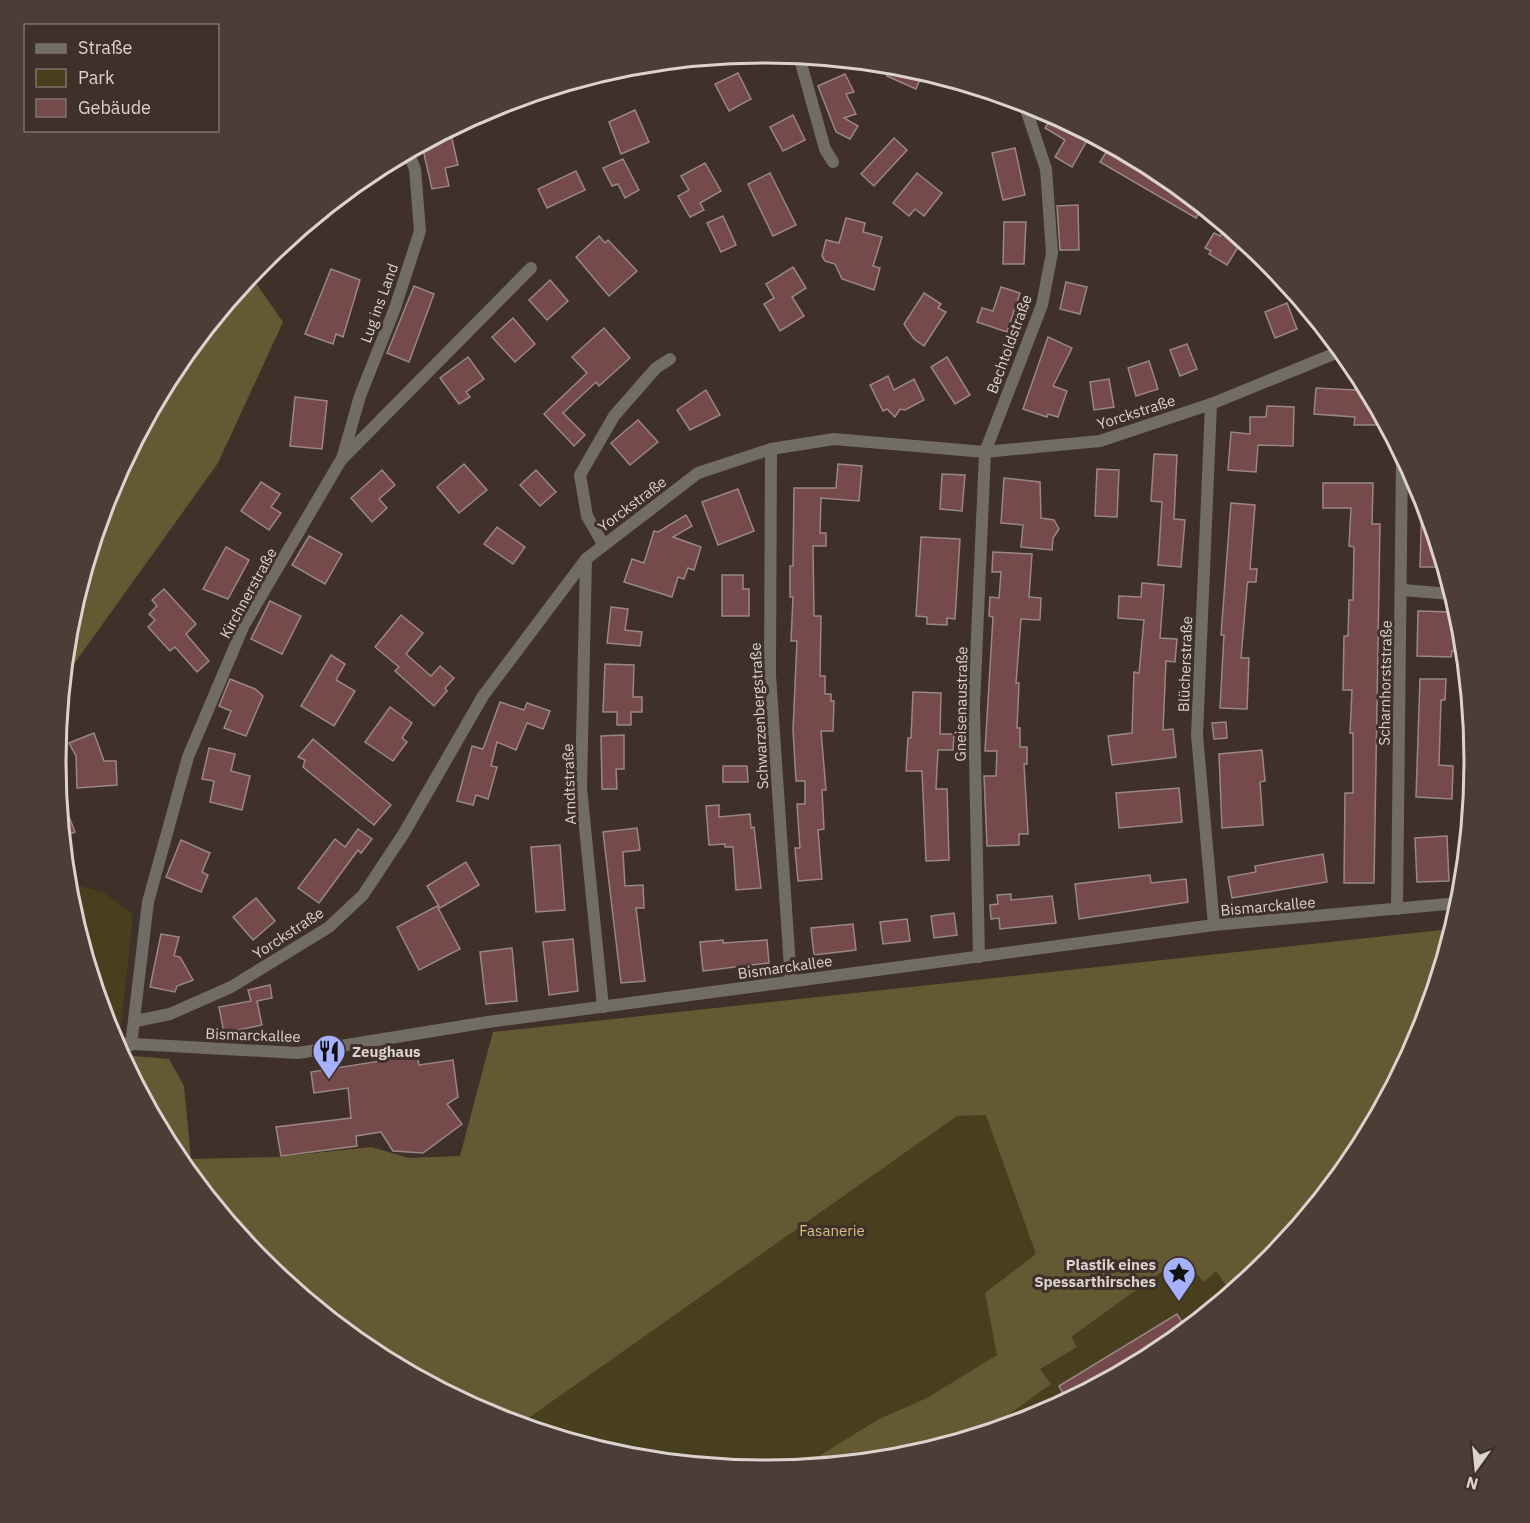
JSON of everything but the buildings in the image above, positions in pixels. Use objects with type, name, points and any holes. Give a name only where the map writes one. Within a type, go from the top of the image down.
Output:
[{"type":"street","points":[[801,64],[825,149],[833,162]]},
{"type":"street","name":"Bechtoldstraße","points":[[985,452],[1042,305],[1052,253],[1046,169],[1028,114]]},
{"type":"street","name":"Lug ins Land","points":[[341,460],[360,396],[395,308],[420,231],[415,169],[411,160]]},
{"type":"street","name":"Kirchnerstraße","points":[[131,1045],[136,1021],[148,902],[188,757],[244,625],[341,460],[531,268]]},
{"type":"street","name":"Yorckstraße","points":[[136,1021],[170,1014],[231,987],[328,927],[363,895],[404,833],[483,696],[586,559],[698,473],[771,449],[834,439],[985,452],[1100,441],[1211,404],[1332,354]]},
{"type":"street","points":[[603,544],[587,516],[580,474],[614,416],[656,368],[670,359]]},
{"type":"street","name":"Blücherstraße","points":[[1211,404],[1197,735],[1214,925]]},
{"type":"street","name":"Schwarzenbergstraße","points":[[771,449],[770,675],[791,981]]},
{"type":"street","name":"Gneisenaustraße","points":[[979,957],[974,706],[985,452]]},
{"type":"street","name":"Scharnhorststraße","points":[[1397,909],[1402,477]]},
{"type":"street","name":"Arndtstraße","points":[[586,559],[581,788],[603,1007]]},
{"type":"street","points":[[1402,590],[1443,593]]},
{"type":"street","name":"Bismarckallee","points":[[127,1044],[298,1053],[488,1022],[1214,925],[1449,904]]},
{"type":"green space","points":[[78,886],[103,892],[133,914],[121,1030],[90,942]]},
{"type":"green space","name":"Fasanerie","points":[[1443,930],[1410,1029],[1370,1111],[1346,1150],[1319,1187],[1290,1222],[1226,1287],[1153,1342],[1074,1388],[1032,1407],[990,1423],[901,1447],[811,1459],[719,1459],[629,1447],[540,1423],[456,1388],[416,1366],[340,1316],[304,1287],[240,1222],[211,1187],[184,1150],[160,1111],[132,1056],[169,1059],[184,1086],[191,1159],[278,1157],[371,1147],[409,1158],[460,1156],[493,1032]]},
{"type":"shaded area","points":[[256,284],[283,322],[218,463],[73,666],[90,581],[120,494],[139,453],[184,373],[211,336]]},
{"type":"shaded area","name":"Fasanerie","points":[[1443,930],[1410,1029],[1370,1111],[1346,1150],[1319,1187],[1290,1222],[1227,1286],[1216,1271],[1204,1282],[1182,1257],[1071,1337],[1077,1347],[1040,1369],[1051,1384],[1005,1417],[901,1447],[815,1459],[879,1419],[927,1398],[997,1355],[985,1293],[1036,1254],[986,1115],[957,1116],[528,1418],[456,1388],[416,1366],[340,1316],[304,1287],[240,1222],[211,1187],[184,1150],[160,1111],[132,1056],[169,1059],[184,1086],[191,1159],[278,1157],[371,1147],[409,1158],[460,1156],[493,1032]]},
{"type":"place","name":"Zeughaus","points":[[329,1080]]},
{"type":"place","name":"Plastik eines Spessarthirsches","points":[[1179,1302]]}]
